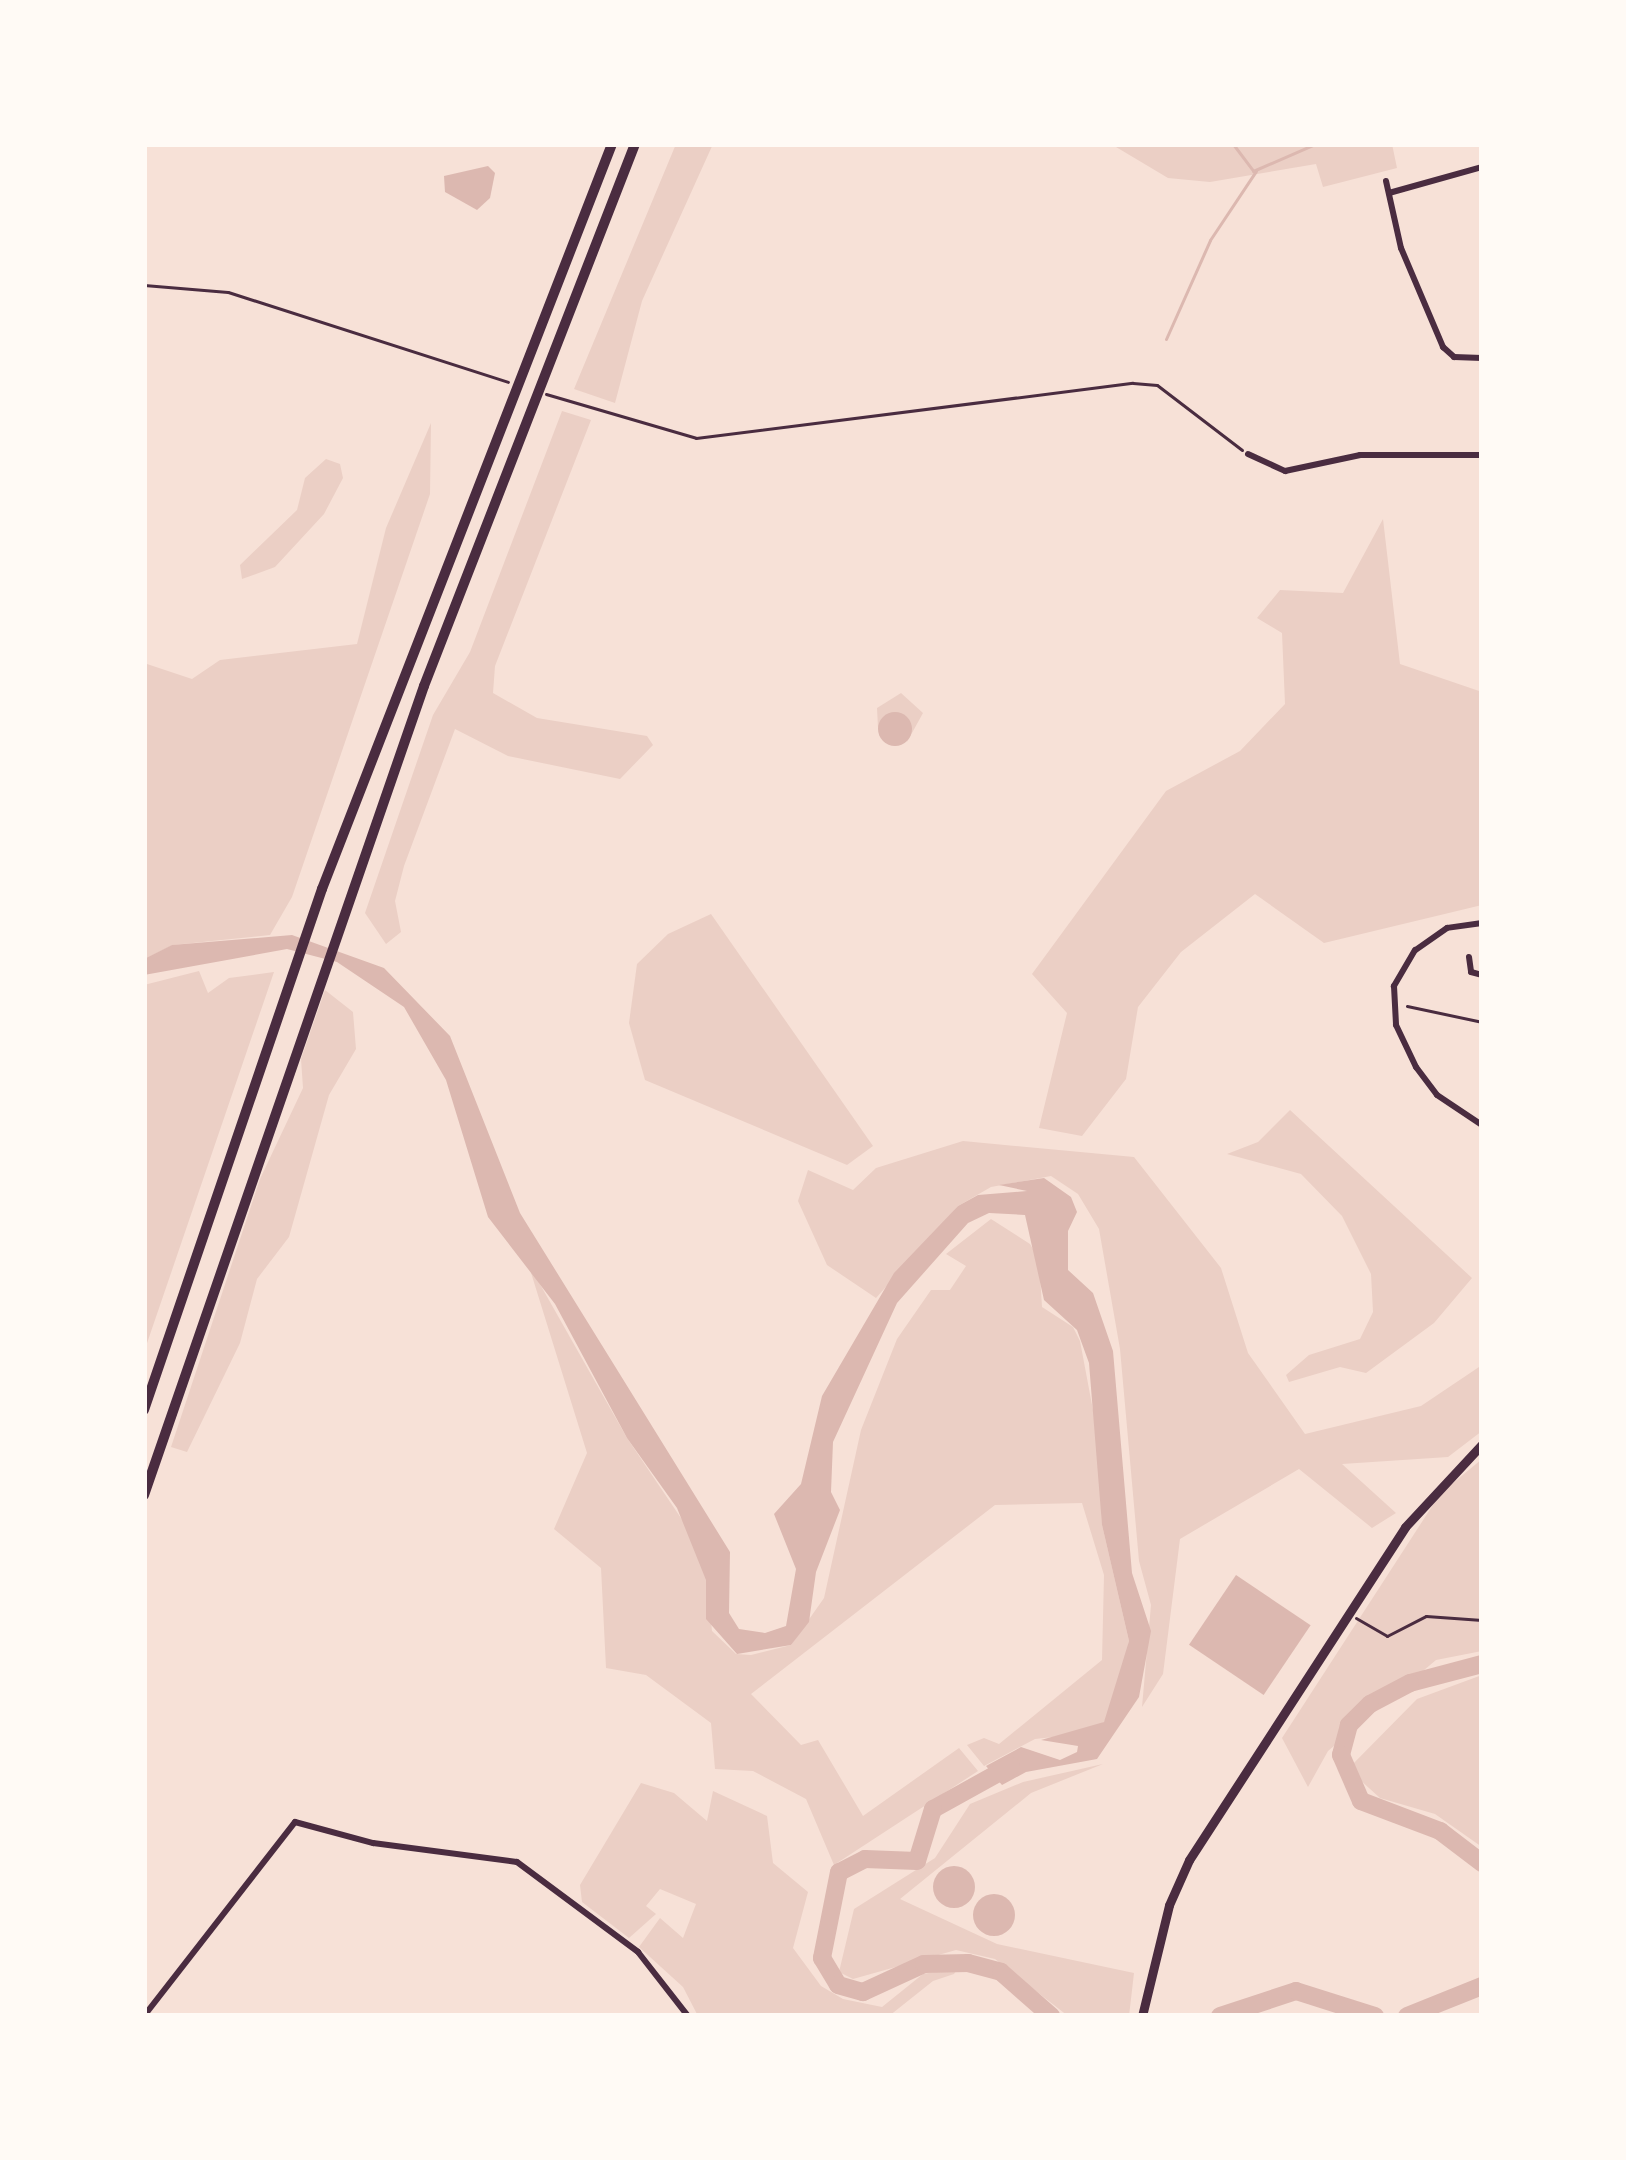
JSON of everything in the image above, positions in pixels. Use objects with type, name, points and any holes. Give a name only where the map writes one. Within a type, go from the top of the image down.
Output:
[{"type":"highway","points":[[144,1410],[322,889],[612,144]]},
{"type":"highway","points":[[144,1496],[348,896],[635,144]]},
{"type":"highway","points":[[1142,2016],[1176,1884],[1417,1511],[1482,1444]]},
{"type":"street","points":[[1389,193],[1482,167]]},
{"type":"street","points":[[1386,181],[1401,248],[1443,347],[1454,357],[1482,358]]},
{"type":"street","points":[[1248,454],[1286,471],[1360,454],[1482,455]]},
{"type":"street","points":[[1482,922],[1448,928],[1415,950],[1394,986],[1396,1024],[1416,1067],[1437,1095],[1482,1125]]},
{"type":"street","points":[[1469,957],[1471,972],[1482,975]]},
{"type":"street","points":[[144,2016],[295,1822],[373,1843],[517,1862],[638,1952],[688,2016]]},
{"type":"path","points":[[144,285],[228,292],[456,367]]},
{"type":"path","points":[[595,408],[718,437],[889,407],[1133,382],[1156,386],[1248,454]]},
{"type":"path","points":[[1407,1006],[1482,1022]]},
{"type":"path","points":[[1350,1612],[1388,1636],[1426,1616],[1482,1620]]},
{"type":"shaded area","points":[[676,144],[713,144],[642,301],[615,403],[574,389]]},
{"type":"shaded area","points":[[1111,144],[1392,144],[1397,168],[1323,187],[1316,164],[1210,182],[1168,178]]},
{"type":"shaded area","points":[[488,166],[495,173],[490,198],[477,210],[445,192],[444,176]]},
{"type":"shaded area","points":[[562,411],[591,420],[495,666],[493,693],[537,718],[647,736],[653,745],[620,779],[508,756],[455,729],[404,866],[395,901],[401,932],[386,944],[365,913],[433,715],[470,652]]},
{"type":"shaded area","points":[[431,423],[430,494],[292,897],[270,935],[173,945],[144,959],[144,663],[192,679],[220,660],[357,644],[386,528]]},
{"type":"shaded area","points":[[326,459],[340,464],[343,478],[324,514],[275,567],[242,579],[240,565],[297,510],[305,478]]},
{"type":"shaded area","points":[[1383,519],[1400,664],[1482,692],[1482,905],[1324,943],[1255,894],[1181,952],[1138,1007],[1126,1079],[1082,1136],[1039,1128],[1067,1013],[1032,974],[1166,791],[1240,751],[1285,704],[1282,633],[1257,618],[1280,590],[1343,593]]},
{"type":"shaded area","points":[[901,693],[923,713],[907,742],[911,723],[888,714],[878,728],[877,708]]},
{"type":"shaded area","points":[[895,712],[907,717],[912,729],[907,741],[895,746],[883,741],[878,729],[883,717]]},
{"type":"shaded area","points":[[711,914],[873,1146],[847,1165],[645,1080],[629,1023],[637,964],[668,934]]},
{"type":"shaded area","points":[[292,935],[384,968],[450,1036],[520,1213],[730,1552],[729,1613],[739,1629],[765,1633],[786,1626],[796,1569],[774,1514],[801,1484],[822,1396],[894,1273],[958,1206],[978,1195],[1027,1191],[999,1185],[1044,1178],[1071,1197],[1077,1212],[1068,1231],[1068,1270],[1093,1293],[1113,1351],[1132,1573],[1151,1631],[1139,1697],[1097,1759],[1026,1772],[1002,1785],[986,1766],[1021,1747],[1060,1760],[1077,1752],[1078,1746],[1041,1740],[1104,1722],[1129,1641],[1102,1525],[1089,1363],[1077,1330],[1044,1300],[1025,1215],[989,1213],[968,1223],[897,1303],[833,1442],[831,1492],[840,1510],[816,1572],[809,1622],[791,1645],[737,1654],[706,1619],[706,1580],[677,1508],[627,1438],[555,1304],[488,1217],[446,1080],[404,1007],[337,962],[287,949],[144,975],[144,959],[172,945]]},
{"type":"shaded area","points":[[199,971],[208,993],[229,978],[274,972],[144,1352],[144,985]]},
{"type":"shaded area","points":[[325,990],[353,1012],[356,1049],[329,1095],[289,1237],[257,1279],[240,1343],[187,1452],[171,1447],[260,1179],[303,1088],[301,1059]]},
{"type":"shaded area","points":[[1290,1110],[1472,1278],[1434,1323],[1366,1373],[1340,1367],[1289,1382],[1286,1375],[1309,1355],[1360,1339],[1373,1312],[1371,1274],[1342,1216],[1301,1174],[1227,1154],[1258,1142]]},
{"type":"shaded area","points":[[963,1141],[1134,1157],[1221,1268],[1248,1353],[1305,1434],[1421,1406],[1482,1365],[1482,1431],[1448,1457],[1342,1464],[1396,1513],[1372,1528],[1299,1469],[1180,1539],[1163,1674],[1142,1707],[1151,1605],[1139,1561],[1120,1349],[1099,1229],[1078,1194],[1051,1176],[991,1187],[958,1206],[876,1298],[827,1265],[798,1201],[808,1170],[853,1190],[876,1168]]},
{"type":"shaded area","points":[[991,1219],[1030,1244],[1039,1259],[1042,1307],[1073,1327],[1080,1341],[1099,1442],[1102,1525],[1129,1641],[1117,1701],[1104,1722],[1081,1734],[1035,1739],[984,1766],[967,1745],[984,1738],[999,1744],[1102,1660],[1104,1575],[1082,1503],[995,1505],[751,1694],[801,1745],[818,1740],[863,1816],[959,1748],[978,1771],[834,1865],[806,1799],[753,1771],[715,1769],[711,1723],[646,1675],[606,1668],[601,1568],[554,1529],[587,1453],[528,1263],[627,1438],[687,1527],[707,1580],[712,1631],[736,1654],[751,1655],[791,1645],[824,1598],[861,1430],[897,1339],[931,1290],[950,1290],[966,1266],[946,1254]]},
{"type":"shaded area","points":[[1482,1459],[1482,1651],[1436,1660],[1328,1751],[1308,1787],[1282,1738],[1440,1494]]},
{"type":"shaded area","points":[[1236,1575],[1311,1625],[1264,1695],[1189,1645]]},
{"type":"shaded area","points":[[1482,1675],[1482,1847],[1435,1814],[1380,1798],[1348,1769],[1417,1699]]},
{"type":"shaded area","points":[[1103,1764],[1031,1793],[900,1899],[997,1944],[1134,1973],[1129,2016],[1068,2016],[995,1959],[956,1950],[853,1979],[839,1972],[854,1909],[935,1858],[970,1804],[1023,1782]]},
{"type":"shaded area","points":[[641,1783],[674,1793],[707,1821],[713,1791],[767,1816],[773,1863],[808,1892],[793,1948],[821,1986],[843,1999],[882,2007],[923,1974],[958,1968],[933,1981],[889,2016],[698,2016],[683,1987],[639,1947],[660,1918],[683,1938],[696,1904],[660,1889],[646,1906],[656,1914],[629,1938],[582,1902],[580,1885]]},
{"type":"shaded area","points":[[954,1866],[969,1872],[975,1887],[969,1902],[954,1908],[939,1902],[933,1887],[939,1872]]},
{"type":"shaded area","points":[[994,1894],[1009,1900],[1015,1915],[1009,1930],[994,1936],[979,1930],[973,1915],[979,1900]]},
{"type":"waterway","points":[[1233,144],[1253,171],[1315,144]]},
{"type":"waterway","points":[[1166,339],[1210,240],[1256,171]]},
{"type":"waterway","points":[[1482,1664],[1410,1683],[1370,1704],[1349,1725],[1341,1755],[1361,1801],[1440,1831],[1482,1863]]},
{"type":"waterway","points":[[1011,1766],[933,1809],[917,1861],[865,1859],[839,1872],[822,1958],[838,1985],[863,1992],[924,1964],[968,1963],[1001,1972],[1051,2016]]},
{"type":"waterway","points":[[1407,2016],[1482,1986]]},
{"type":"waterway","points":[[1220,2016],[1296,1991],[1375,2016]]}]
